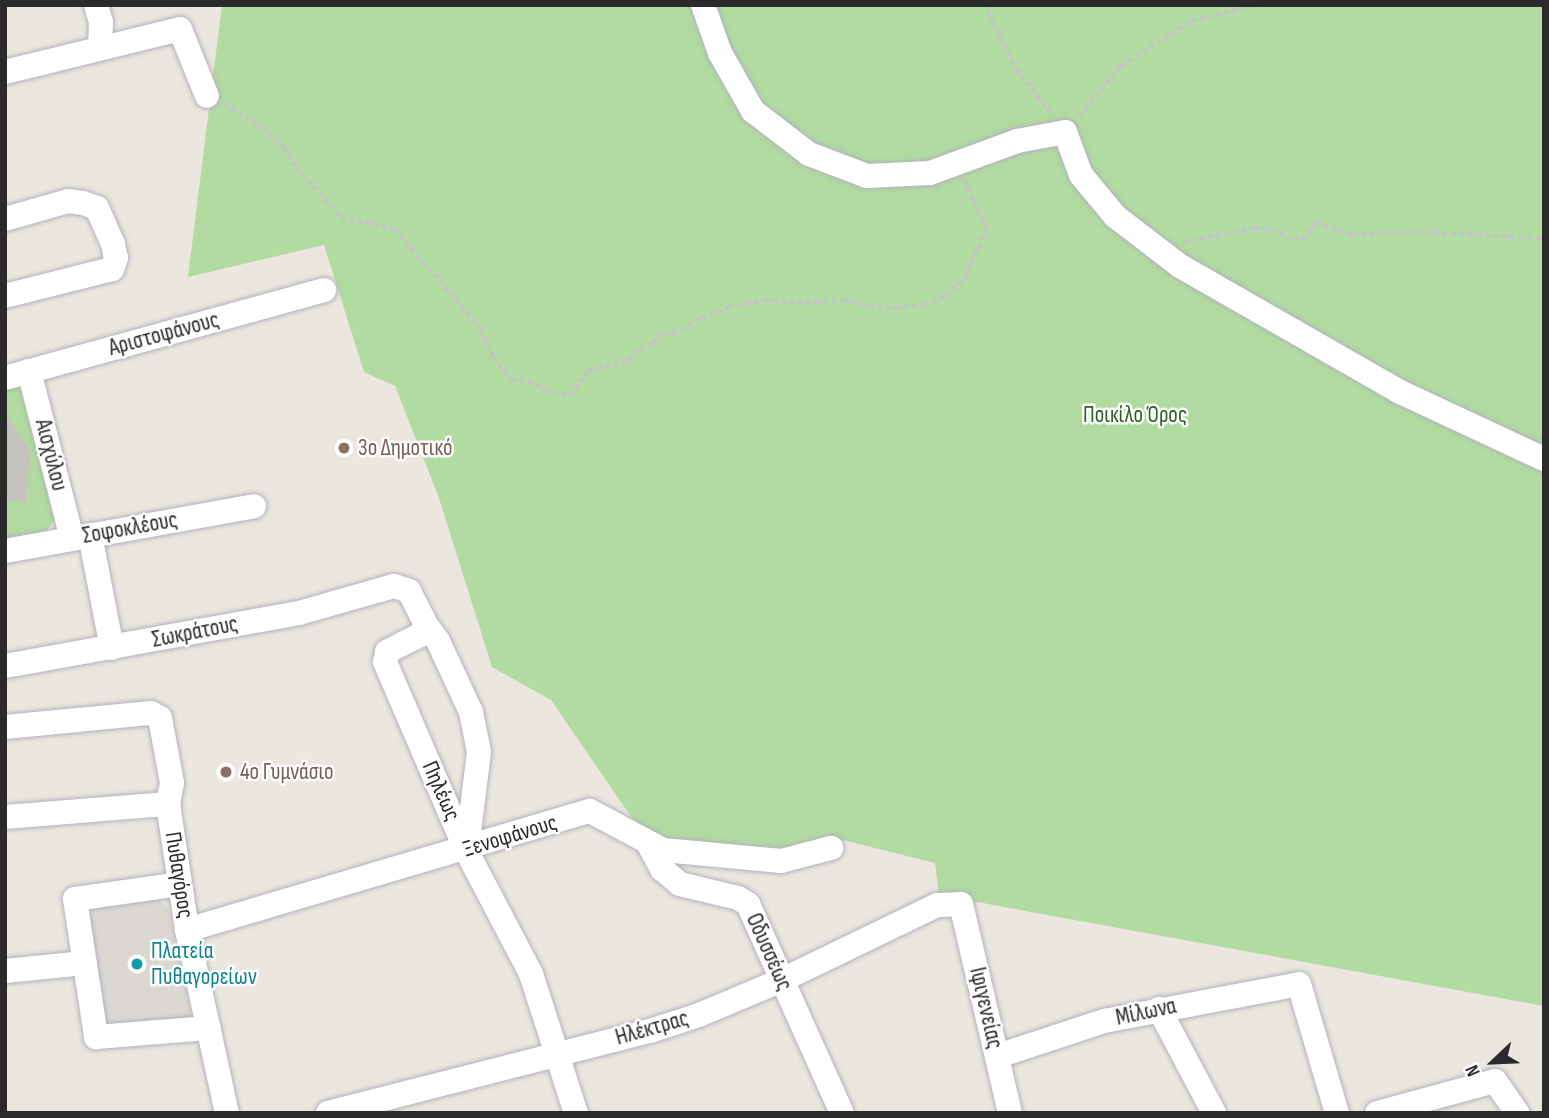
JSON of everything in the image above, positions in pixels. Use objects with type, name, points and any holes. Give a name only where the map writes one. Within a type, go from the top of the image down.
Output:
[{"type":"street","points":[[96,5],[101,22],[100,48]]},
{"type":"street","points":[[703,5],[720,53],[753,111],[809,154],[867,176],[930,173],[1017,141],[1065,132],[1081,175],[1115,216],[1180,266],[1398,391],[1544,459]]},
{"type":"street","points":[[5,72],[180,29],[207,96]]},
{"type":"street","points":[[5,219],[68,201],[97,208],[113,244],[116,258],[112,269],[5,296]]},
{"type":"street","name":"Αριστοφάνους","points":[[5,378],[324,290]]},
{"type":"street","name":"Αισχύλου","points":[[29,372],[81,536],[112,648]]},
{"type":"street","name":"Σοφοκλέους","points":[[5,551],[254,506]]},
{"type":"street","name":"Σωκράτους","points":[[5,666],[299,613],[394,586],[409,591],[426,625]]},
{"type":"street","points":[[426,625],[438,641],[471,712],[479,752],[467,850]]},
{"type":"street","name":"Πηλέως","points":[[426,625],[421,635],[387,652],[385,662],[467,850],[531,974],[576,1113]]},
{"type":"street","name":"Πυθαγόρος","points":[[5,727],[151,713],[160,718],[172,783],[168,804],[187,930],[227,1113]]},
{"type":"street","points":[[5,817],[168,804]]},
{"type":"street","name":"Ξενοφάνους","points":[[187,930],[467,850],[590,811],[663,850],[781,861],[831,848]]},
{"type":"street","name":"Οδυσσέως","points":[[648,843],[662,869],[680,884],[738,898],[748,904],[780,981],[842,1113]]},
{"type":"street","points":[[180,884],[75,899],[96,1037],[209,1028]]},
{"type":"street","name":"Ηλέκτρας","points":[[328,1113],[674,1023],[780,981],[937,905],[961,904]]},
{"type":"street","name":"Ιφιγενείας","points":[[961,904],[1010,1113]]},
{"type":"street","points":[[5,971],[85,963]]},
{"type":"street","name":"Μίλωνα","points":[[998,1056],[1104,1021],[1299,984],[1337,1113]]},
{"type":"street","points":[[1159,1009],[1214,1113]]},
{"type":"street","points":[[1377,1113],[1495,1081],[1517,1113]]},
{"type":"path","points":[[989,5],[989,14],[1016,69],[1065,132],[1121,65],[1191,21],[1259,5]]},
{"type":"path","points":[[207,96],[228,104],[263,128],[341,217],[395,229],[481,329],[494,358],[511,380],[529,381],[545,390],[569,395],[589,370],[629,360],[640,348],[653,343],[660,335],[673,334],[701,318],[729,307],[764,300],[806,303],[844,300],[887,309],[924,305],[945,296],[964,279],[986,231],[957,163]]},
{"type":"path","points":[[1159,250],[1167,244],[1254,228],[1272,230],[1293,240],[1302,240],[1316,223],[1353,234],[1417,232],[1544,238]]},
{"type":"green space","name":"Ποικίλο Όρος","points":[[222,5],[1544,5],[1544,1006],[939,895],[935,863],[827,836],[785,853],[665,845],[643,834],[551,700],[492,667],[439,498],[395,386],[364,372],[324,245],[188,277]]},
{"type":"green space","points":[[22,384],[57,518],[45,532],[5,539],[5,388]]},
{"type":"shaded area","name":"Πλατεία Πυθαγορείων","points":[[154,897],[168,908],[191,1015],[181,1020],[113,1026],[101,1021],[88,913],[97,905]]},
{"type":"building","points":[[5,413],[30,451],[26,503],[5,501]]},
{"type":"place","name":"3ο Δημοτικό","points":[[344,448]]},
{"type":"place","name":"4ο Γυμνάσιο","points":[[226,772]]},
{"type":"place","name":"Πλατεία Πυθαγορείων","points":[[137,964]]}]
